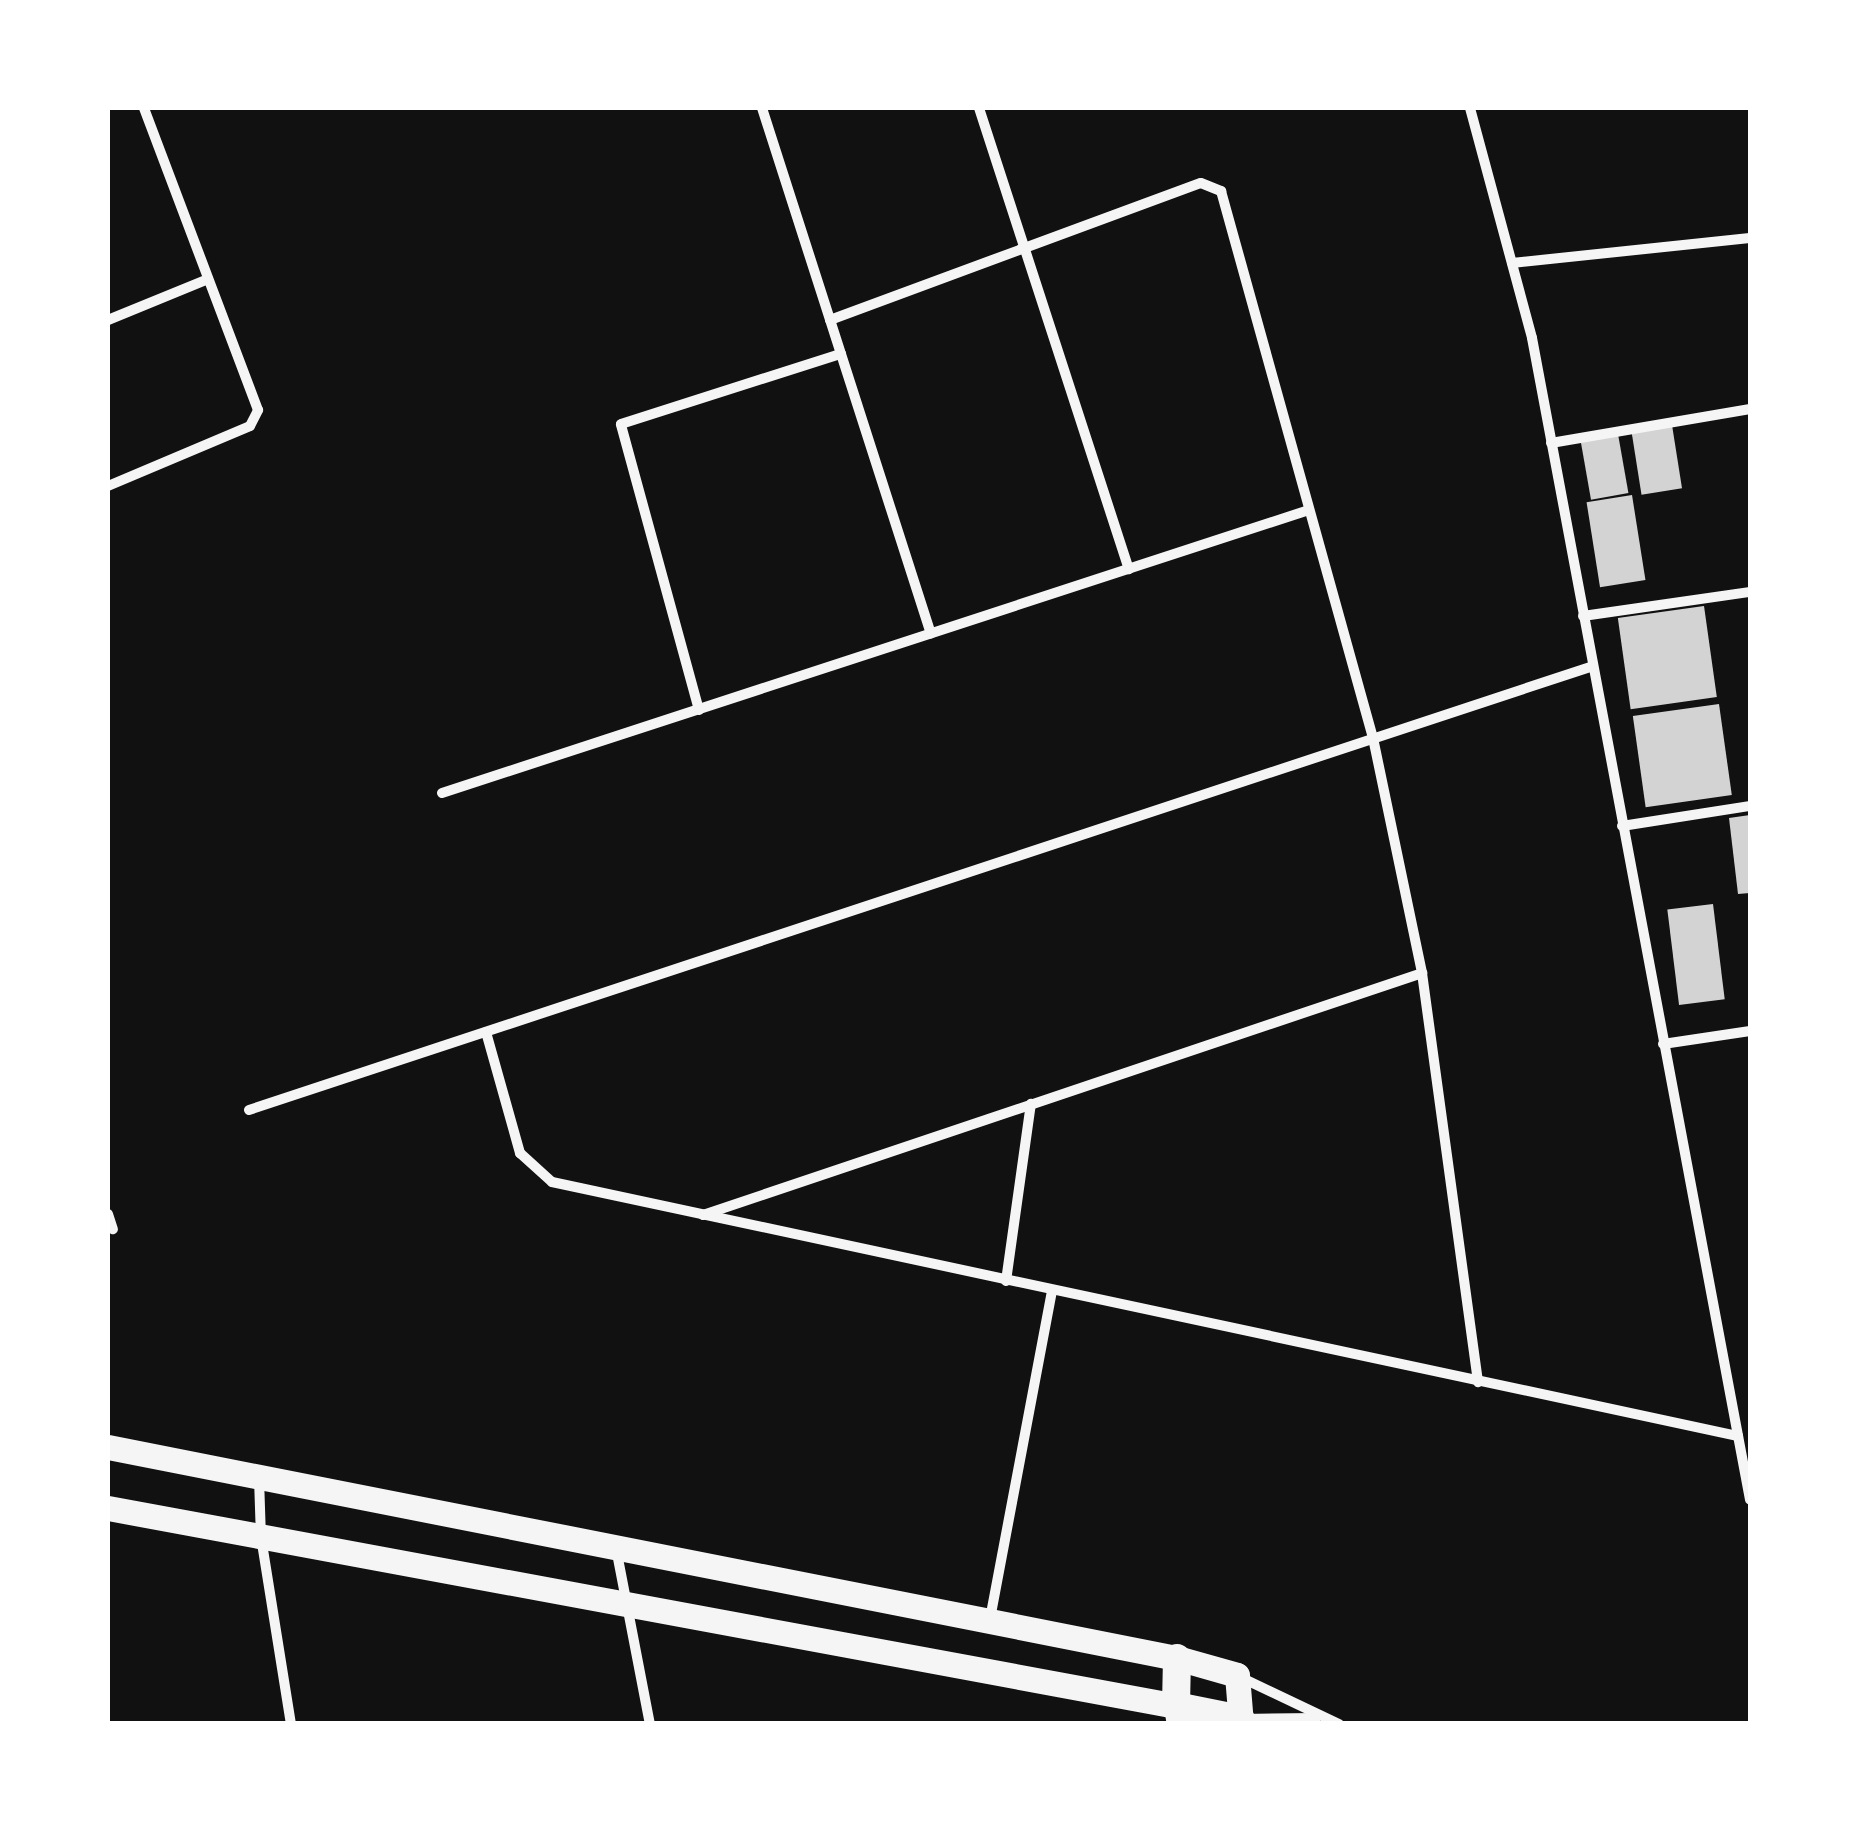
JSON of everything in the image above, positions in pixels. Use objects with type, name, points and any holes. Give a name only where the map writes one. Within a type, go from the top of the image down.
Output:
[{"type":"highway","points":[[1177,1658],[1178,1715],[1241,1721]]},
{"type":"main road","points":[[108,1447],[1177,1658],[1237,1675],[1241,1721]]},
{"type":"main road","points":[[108,1508],[624,1604],[1178,1715]]},
{"type":"street","points":[[108,486],[256,418],[144,108]]},
{"type":"street","points":[[762,108],[931,634]]},
{"type":"street","points":[[979,108],[1129,570]]},
{"type":"street","points":[[1470,108],[1512,263],[1551,443],[1750,1500]]},
{"type":"street","points":[[830,320],[1023,246],[1213,184],[1220,191],[1372,738],[1422,973],[1478,1382]]},
{"type":"street","points":[[1512,263],[1750,238]]},
{"type":"street","points":[[108,320],[208,279]]},
{"type":"street","points":[[699,710],[621,424],[841,354]]},
{"type":"street","points":[[1551,443],[1750,409]]},
{"type":"street","points":[[442,793],[1309,510]]},
{"type":"street","points":[[1583,616],[1750,592]]},
{"type":"street","points":[[249,1110],[1592,666]]},
{"type":"street","points":[[1622,826],[1750,806]]},
{"type":"street","points":[[702,1215],[1422,973]]},
{"type":"street","points":[[1663,1044],[1750,1031]]},
{"type":"street","points":[[486,1032],[520,1153],[532,1170],[552,1182],[1738,1436]]},
{"type":"street","points":[[1006,1281],[1030,1104]]},
{"type":"street","points":[[108,1214],[112,1229]]},
{"type":"street","points":[[990,1622],[1052,1291]]},
{"type":"street","points":[[260,1477],[261,1536],[290,1724]]},
{"type":"street","points":[[616,1547],[650,1724]]},
{"type":"street","points":[[1237,1675],[1338,1724]]},
{"type":"street","points":[[1241,1721],[1322,1718]]},
{"type":"building","points":[[1672,425],[1682,488],[1642,495],[1632,431]]},
{"type":"building","points":[[1618,434],[1628,493],[1591,500],[1581,441]]},
{"type":"building","points":[[1632,495],[1645,580],[1600,587],[1587,502]]},
{"type":"building","points":[[1704,606],[1717,697],[1631,709],[1618,618]]},
{"type":"building","points":[[1719,704],[1732,795],[1646,807],[1633,716]]},
{"type":"building","points":[[1750,815],[1750,893],[1738,894],[1729,818]]},
{"type":"building","points":[[1713,904],[1725,999],[1679,1005],[1667,910]]}]
